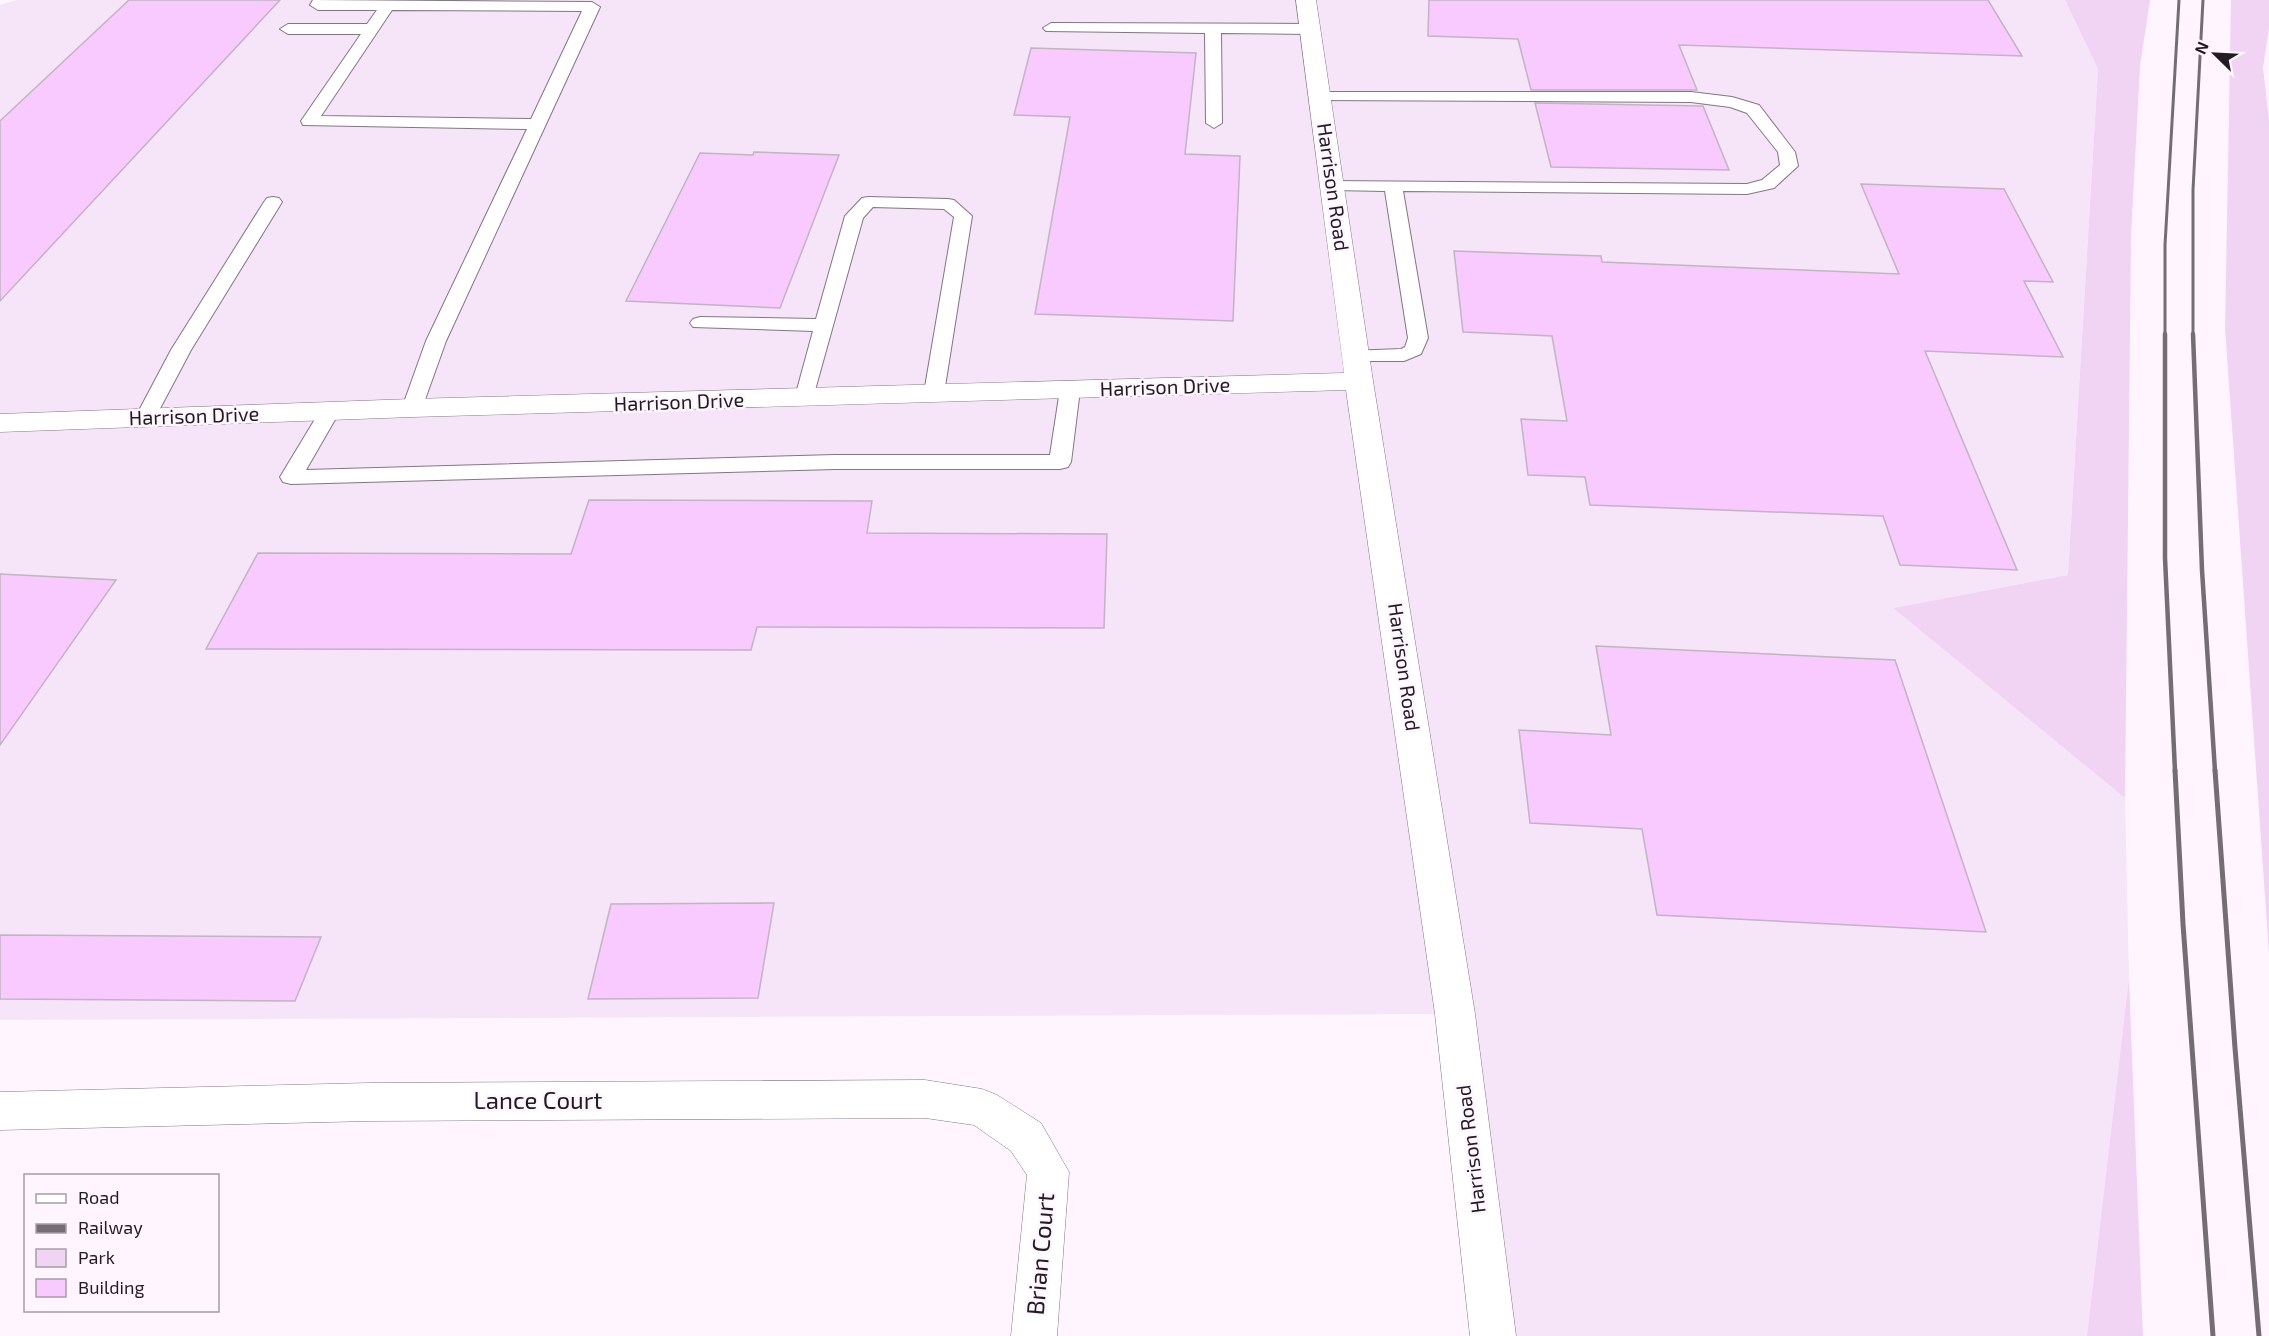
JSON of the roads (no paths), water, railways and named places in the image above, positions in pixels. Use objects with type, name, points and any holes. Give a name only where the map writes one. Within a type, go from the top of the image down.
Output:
[{"type":"street","name":"Harrison Road","points":[[1308,15],[1357,368],[1455,1014],[1493,1336]]},
{"type":"street","name":"Harrison Drive","points":[[2,426],[412,408],[1070,390],[1357,368]]},
{"type":"street","name":"Lance Court","points":[[0,1111],[370,1102],[925,1099],[982,1108],[1026,1137],[1048,1172]]},
{"type":"street","name":"Brian Court","points":[[1034,1336],[1048,1172]]},
{"type":"lane","points":[[321,0],[318,5],[413,3],[592,7],[436,341],[412,408]]},
{"type":"lane","points":[[388,5],[309,121],[536,124]]},
{"type":"lane","points":[[1051,28],[1213,29],[1308,15]]},
{"type":"lane","points":[[288,29],[372,29]]},
{"type":"lane","points":[[1213,29],[1214,123]]},
{"type":"lane","points":[[1320,97],[1691,97],[1732,102],[1753,109],[1786,152],[1789,166],[1768,184],[1747,189],[1333,185]]},
{"type":"lane","points":[[1357,368],[1404,355],[1414,350],[1418,338],[1393,186]]},
{"type":"lane","points":[[146,418],[181,350],[273,202]]},
{"type":"lane","points":[[805,397],[854,216],[868,202],[948,204],[963,216],[934,393]]},
{"type":"lane","points":[[700,324],[825,325]]},
{"type":"lane","points":[[330,411],[291,477],[835,462],[1060,462],[1070,390]]},
{"type":"railway","points":[[2175,771],[2165,558],[2165,245],[2179,0]]},
{"type":"railway","points":[[2193,334],[2193,190],[2203,0]]},
{"type":"railway","points":[[2193,334],[2202,570],[2215,771]]},
{"type":"railway","points":[[2175,770],[2183,924],[2213,1336]]},
{"type":"railway","points":[[2215,770],[2259,1336]]}]
